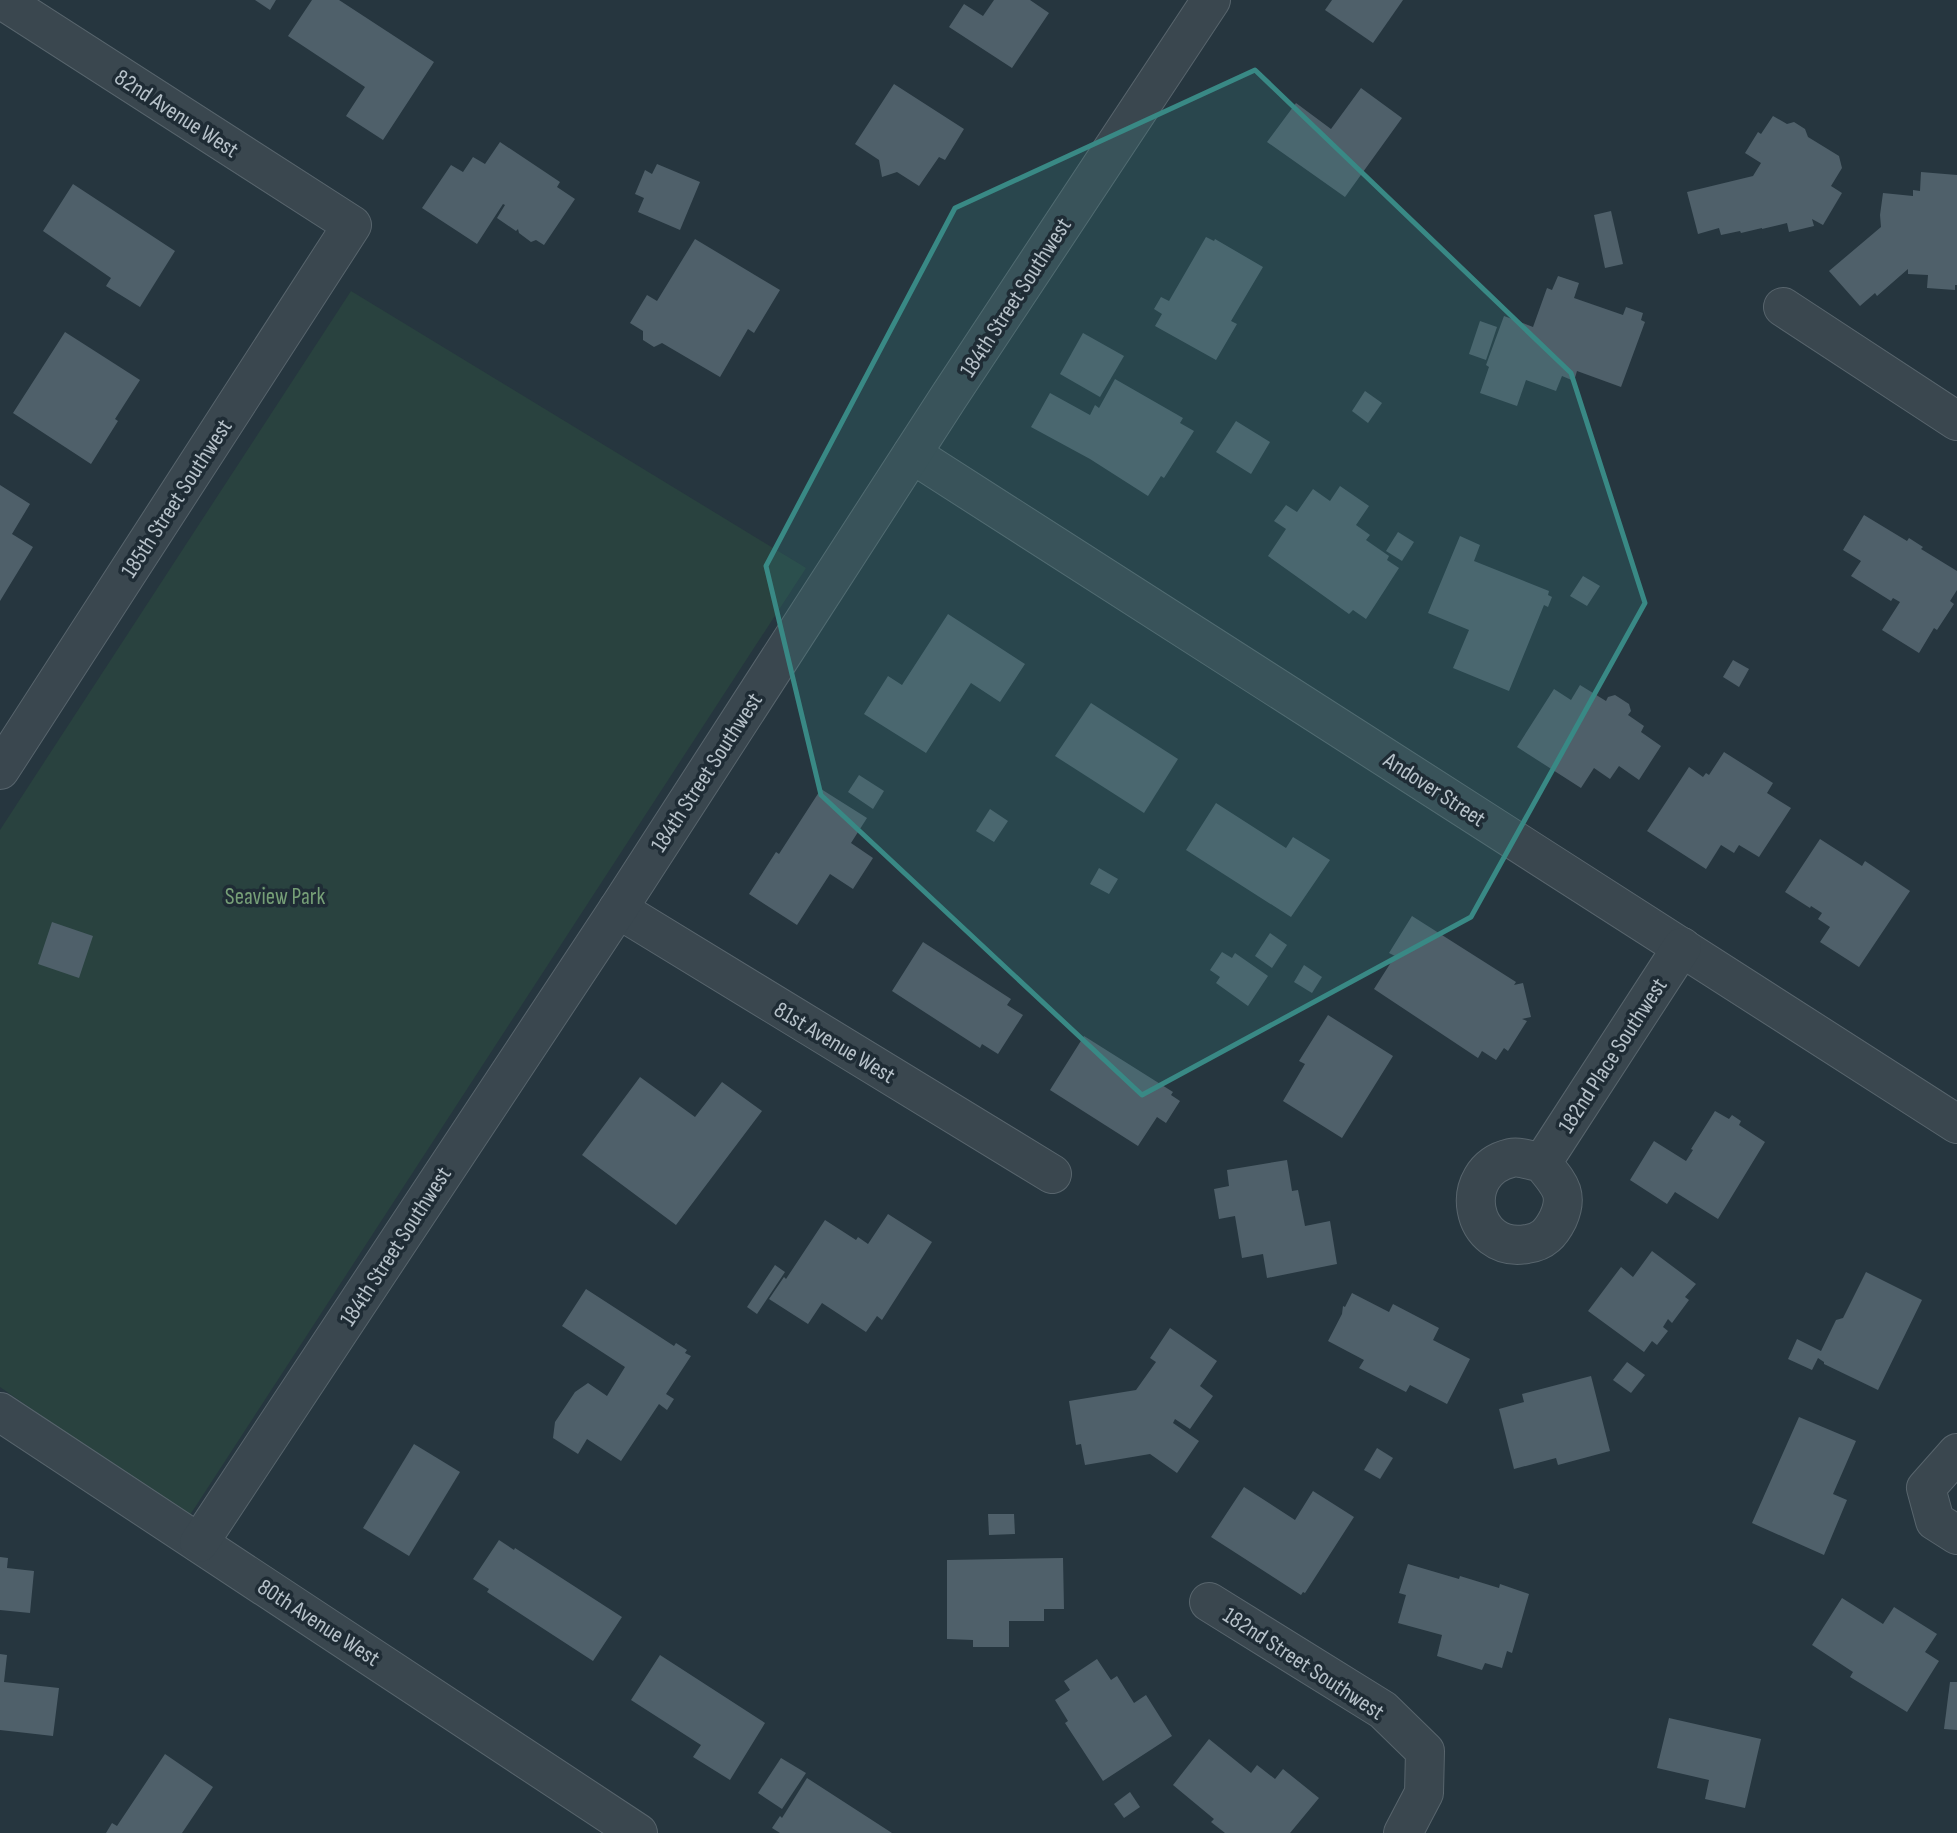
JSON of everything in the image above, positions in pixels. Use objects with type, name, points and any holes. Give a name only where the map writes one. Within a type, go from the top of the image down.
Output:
[{"type":"street","name":"82nd Avenue West","points":[[2,0],[352,225]]},
{"type":"street","name":"184th Street Southwest","points":[[198,1543],[618,909],[912,454],[1211,0]]},
{"type":"street","name":"185th Street Southwest","points":[[0,770],[352,225]]},
{"type":"street","points":[[1783,307],[1956,420]]},
{"type":"street","name":"Andover Street","points":[[912,454],[1957,1124]]},
{"type":"street","name":"81st Avenue West","points":[[618,909],[1052,1174]]},
{"type":"street","name":"182nd Place Southwest","points":[[1542,1163],[1682,947]]},
{"type":"street","name":"80th Avenue West","points":[[0,1412],[638,1833]]},
{"type":"street","points":[[1957,1453],[1926,1488],[1935,1521],[1957,1535]]},
{"type":"street","name":"182nd Street Southwest","points":[[1209,1602],[1383,1710],[1425,1751],[1424,1793],[1403,1833]]},
{"type":"highlighted area","points":[[1255,70],[1571,373],[1645,603],[1471,917],[1142,1095],[821,795],[766,566],[955,208]]},
{"type":"green space","name":"Seaview Park","points":[[351,291],[806,568],[188,1518],[0,1387],[0,830]]},
{"type":"building","points":[[255,0],[276,0],[270,10]]},
{"type":"building","points":[[312,0],[339,0],[434,62],[383,140],[346,116],[365,87],[288,36]]},
{"type":"building","points":[[994,0],[1030,0],[1049,13],[1012,68],[949,27],[964,4],[983,16]]},
{"type":"building","points":[[1332,0],[1403,0],[1373,43],[1325,10]]},
{"type":"building","points":[[894,84],[964,129],[945,160],[939,157],[919,186],[897,172],[882,177],[879,160],[855,144]]},
{"type":"building","points":[[1361,88],[1402,118],[1345,197],[1267,142],[1296,103],[1331,129]]},
{"type":"building","points":[[1773,116],[1787,124],[1794,122],[1805,129],[1808,137],[1839,156],[1842,168],[1831,186],[1842,193],[1823,225],[1812,219],[1814,226],[1789,232],[1787,223],[1741,233],[1721,235],[1719,228],[1698,234],[1687,192],[1753,176],[1761,163],[1745,153],[1758,132],[1761,134]]},
{"type":"building","points":[[500,142],[560,182],[557,187],[575,199],[544,245],[536,240],[531,242],[519,233],[518,229],[516,231],[497,218],[505,205],[503,204],[477,244],[422,208],[451,165],[463,172],[473,157],[485,164]]},
{"type":"building","points":[[657,164],[700,182],[680,230],[638,212],[644,198],[635,194],[645,170],[652,174]]},
{"type":"building","points":[[1921,172],[1957,175],[1955,290],[1927,288],[1928,275],[1908,274],[1908,269],[1877,296],[1875,293],[1860,306],[1829,271],[1881,227],[1883,193],[1913,196],[1913,190],[1920,191]]},
{"type":"building","points":[[73,184],[175,251],[140,307],[106,286],[111,278],[43,231]]},
{"type":"building","points":[[1611,211],[1623,264],[1605,268],[1594,215]]},
{"type":"building","points":[[1206,237],[1214,241],[1215,239],[1263,267],[1231,321],[1237,324],[1216,360],[1155,326],[1162,314],[1154,309],[1161,297],[1169,301]]},
{"type":"building","points":[[695,239],[780,290],[754,333],[748,329],[720,377],[662,343],[654,347],[643,340],[643,331],[630,323],[647,295],[657,301]]},
{"type":"building","points":[[1558,276],[1579,283],[1574,298],[1623,315],[1626,307],[1643,313],[1641,320],[1645,322],[1621,387],[1577,371],[1574,381],[1562,376],[1556,391],[1526,380],[1517,406],[1480,393],[1489,367],[1486,365],[1504,316],[1533,327],[1547,288],[1552,290]]},
{"type":"building","points":[[1480,321],[1497,327],[1486,360],[1469,354]]},
{"type":"building","points":[[65,332],[140,380],[91,464],[13,413]]},
{"type":"building","points":[[1083,333],[1124,356],[1100,397],[1060,374]]},
{"type":"building","points":[[1115,379],[1183,418],[1180,423],[1194,431],[1164,478],[1161,476],[1148,496],[1090,459],[1031,427],[1050,393],[1090,415],[1095,405],[1099,408]]},
{"type":"building","points":[[1365,391],[1382,403],[1368,423],[1352,411]]},
{"type":"building","points":[[1236,421],[1270,442],[1251,474],[1216,452]]},
{"type":"building","points":[[0,485],[30,504],[12,534],[33,547],[0,601]]},
{"type":"building","points":[[1340,486],[1369,506],[1356,525],[1370,535],[1366,540],[1389,556],[1387,560],[1399,568],[1366,619],[1353,610],[1349,614],[1268,556],[1286,529],[1274,521],[1286,505],[1297,512],[1313,489],[1330,501]]},
{"type":"building","points":[[1864,515],[1907,541],[1909,538],[1923,547],[1921,549],[1957,571],[1957,590],[1950,601],[1954,604],[1937,630],[1934,628],[1919,653],[1882,630],[1900,602],[1893,598],[1891,601],[1851,576],[1861,561],[1843,550]]},
{"type":"building","points":[[1398,532],[1414,542],[1402,561],[1386,551]]},
{"type":"building","points":[[1460,536],[1480,545],[1474,561],[1549,591],[1548,595],[1552,597],[1548,607],[1544,605],[1509,691],[1453,668],[1469,630],[1428,613]]},
{"type":"building","points":[[1583,576],[1600,586],[1587,606],[1570,596]]},
{"type":"building","points":[[948,614],[1025,664],[1000,702],[971,683],[926,753],[864,714],[888,676],[902,685]]},
{"type":"building","points":[[1733,660],[1749,669],[1739,687],[1723,677]]},
{"type":"building","points":[[1580,685],[1606,701],[1608,697],[1615,695],[1629,704],[1631,711],[1628,715],[1644,726],[1641,732],[1661,746],[1639,780],[1619,766],[1610,779],[1594,768],[1581,788],[1517,747],[1554,689],[1571,700]]},
{"type":"building","points":[[1091,703],[1178,759],[1144,813],[1055,756]]},
{"type":"building","points":[[1724,752],[1773,783],[1767,793],[1791,808],[1759,857],[1739,845],[1734,853],[1721,845],[1706,869],[1647,831],[1689,767],[1703,777],[1706,773],[1709,775]]},
{"type":"building","points":[[859,775],[884,791],[873,809],[848,792]]},
{"type":"building","points":[[821,789],[867,818],[851,843],[873,858],[853,889],[830,874],[797,925],[749,894],[776,852],[779,854]]},
{"type":"building","points":[[1216,803],[1286,848],[1293,837],[1330,860],[1291,917],[1186,850]]},
{"type":"building","points":[[990,809],[1008,821],[994,842],[976,831]]},
{"type":"building","points":[[1820,839],[1862,866],[1865,861],[1910,891],[1859,967],[1820,942],[1830,927],[1818,919],[1822,913],[1785,892]]},
{"type":"building","points":[[1099,868],[1118,879],[1109,894],[1090,884]]},
{"type":"building","points":[[1412,916],[1516,982],[1514,985],[1523,983],[1531,1017],[1522,1019],[1527,1021],[1508,1051],[1504,1048],[1496,1060],[1482,1051],[1478,1058],[1374,989],[1395,956],[1389,953]]},
{"type":"building","points":[[52,922],[93,936],[79,978],[38,964]]},
{"type":"building","points":[[1270,933],[1287,945],[1272,968],[1255,956]]},
{"type":"building","points":[[923,942],[1011,999],[1007,1005],[1023,1015],[998,1054],[982,1044],[980,1048],[892,991]]},
{"type":"building","points":[[1222,952],[1232,958],[1235,953],[1268,976],[1248,1006],[1216,983],[1220,977],[1210,970]]},
{"type":"building","points":[[1304,965],[1322,977],[1312,993],[1294,982]]},
{"type":"building","points":[[1328,1015],[1393,1056],[1342,1138],[1283,1101],[1305,1064],[1299,1061]]},
{"type":"building","points":[[1084,1036],[1173,1092],[1171,1095],[1180,1101],[1166,1123],[1157,1117],[1138,1146],[1050,1090]]},
{"type":"building","points":[[640,1077],[695,1117],[722,1082],[762,1111],[676,1225],[582,1155]]},
{"type":"building","points":[[1715,1111],[1729,1119],[1732,1115],[1741,1121],[1739,1125],[1765,1142],[1718,1219],[1675,1192],[1667,1204],[1630,1180],[1654,1141],[1686,1161]]},
{"type":"building","points":[[1287,1160],[1292,1191],[1298,1190],[1305,1226],[1330,1221],[1337,1264],[1267,1278],[1263,1254],[1242,1258],[1235,1216],[1219,1219],[1214,1189],[1229,1186],[1227,1170]]},
{"type":"building","points":[[888,1214],[932,1242],[882,1320],[877,1316],[866,1332],[822,1303],[808,1324],[769,1299],[784,1277],[786,1279],[825,1220],[856,1240],[858,1237],[868,1244]]},
{"type":"building","points":[[1652,1251],[1696,1284],[1685,1297],[1689,1300],[1672,1323],[1668,1319],[1663,1327],[1668,1331],[1657,1345],[1652,1341],[1644,1352],[1588,1311],[1621,1267],[1633,1277]]},
{"type":"building","points":[[775,1265],[785,1272],[757,1314],[747,1307]]},
{"type":"building","points":[[1866,1272],[1922,1300],[1878,1390],[1824,1364],[1818,1358],[1812,1370],[1788,1359],[1797,1339],[1821,1351],[1836,1320],[1843,1318]]},
{"type":"building","points":[[586,1289],[674,1346],[676,1343],[687,1350],[685,1353],[691,1356],[666,1394],[674,1399],[667,1410],[659,1404],[621,1461],[587,1439],[578,1454],[553,1438],[555,1422],[575,1392],[588,1383],[607,1396],[625,1367],[562,1326]]},
{"type":"building","points":[[1352,1293],[1389,1312],[1393,1304],[1439,1328],[1433,1340],[1470,1359],[1447,1404],[1410,1385],[1406,1392],[1359,1368],[1364,1360],[1328,1341],[1342,1314],[1343,1306],[1345,1307]]},
{"type":"building","points":[[1170,1328],[1217,1361],[1200,1386],[1213,1396],[1190,1429],[1175,1419],[1173,1423],[1199,1441],[1177,1473],[1150,1454],[1085,1465],[1081,1444],[1076,1445],[1069,1401],[1136,1390],[1156,1362],[1150,1358]]},
{"type":"building","points":[[1627,1362],[1645,1375],[1631,1393],[1613,1380]]},
{"type":"building","points":[[1591,1376],[1610,1451],[1558,1465],[1556,1458],[1514,1469],[1499,1409],[1524,1402],[1522,1394]]},
{"type":"building","points":[[1799,1417],[1856,1441],[1833,1494],[1847,1500],[1824,1555],[1752,1523]]},
{"type":"building","points":[[414,1444],[460,1472],[409,1556],[363,1528]]},
{"type":"building","points":[[1377,1448],[1393,1458],[1380,1479],[1364,1470]]},
{"type":"building","points":[[1244,1487],[1295,1520],[1313,1491],[1354,1517],[1305,1593],[1301,1595],[1211,1537]]},
{"type":"building","points":[[988,1514],[1014,1514],[1015,1534],[989,1535]]},
{"type":"building","points":[[499,1540],[622,1617],[593,1661],[487,1592],[489,1589],[473,1579]]},
{"type":"building","points":[[0,1557],[8,1558],[7,1568],[34,1571],[30,1613],[0,1610]]},
{"type":"building","points":[[1063,1558],[1064,1609],[1044,1609],[1044,1621],[1009,1621],[1009,1647],[973,1647],[973,1640],[947,1639],[947,1560]]},
{"type":"building","points":[[1408,1564],[1499,1588],[1500,1584],[1529,1594],[1512,1653],[1507,1651],[1502,1668],[1485,1663],[1482,1670],[1437,1656],[1442,1635],[1398,1623],[1406,1595],[1399,1593]]},
{"type":"building","points":[[1842,1598],[1883,1624],[1894,1607],[1937,1634],[1925,1652],[1939,1661],[1907,1712],[1850,1677],[1853,1672],[1812,1645]]},
{"type":"building","points":[[0,1654],[7,1655],[4,1682],[59,1688],[53,1736],[0,1730]]},
{"type":"building","points":[[660,1655],[765,1723],[730,1780],[693,1757],[701,1745],[631,1700]]},
{"type":"building","points":[[1097,1659],[1111,1680],[1117,1676],[1134,1703],[1146,1695],[1172,1736],[1103,1781],[1065,1723],[1068,1721],[1055,1700],[1070,1690],[1064,1681]]},
{"type":"building","points":[[1950,1682],[1957,1682],[1957,1730],[1944,1729]]},
{"type":"building","points":[[1669,1718],[1761,1739],[1745,1808],[1705,1799],[1709,1780],[1657,1768]]},
{"type":"building","points":[[1209,1739],[1251,1773],[1257,1765],[1275,1779],[1283,1769],[1319,1798],[1290,1833],[1225,1833],[1211,1822],[1214,1819],[1173,1785]]},
{"type":"building","points":[[165,1754],[213,1787],[182,1833],[106,1833],[112,1823],[117,1826]]},
{"type":"building","points":[[781,1758],[806,1773],[782,1809],[758,1793]]},
{"type":"building","points":[[807,1778],[892,1833],[780,1833],[772,1828],[780,1816],[782,1818]]},
{"type":"building","points":[[1130,1792],[1140,1807],[1124,1818],[1114,1804]]}]
